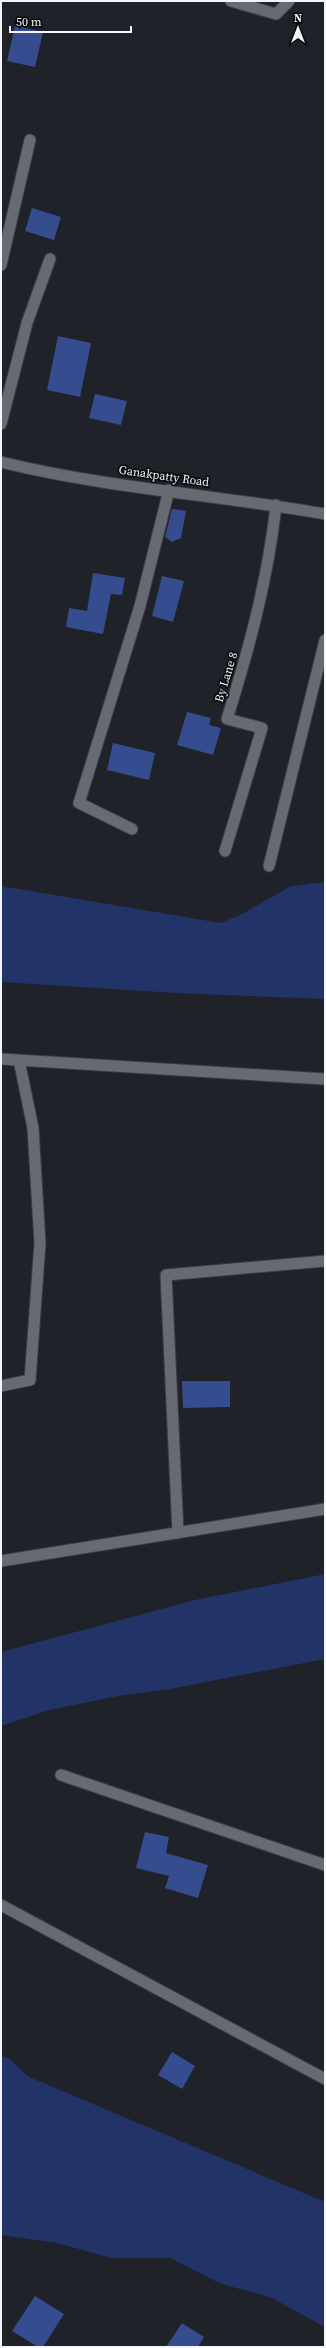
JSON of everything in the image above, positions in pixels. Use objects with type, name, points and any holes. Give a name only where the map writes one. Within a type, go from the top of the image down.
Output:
[{"type":"street","points":[[231,1],[276,14],[289,1]]},
{"type":"street","points":[[1,265],[30,140]]},
{"type":"street","points":[[1,424],[27,323],[50,259]]},
{"type":"street","name":"Ganakpatty Road","points":[[1,462],[55,475],[276,505],[325,514]]},
{"type":"street","points":[[132,829],[80,803],[140,606],[169,490]]},
{"type":"street","name":"By Lane 8","points":[[225,850],[262,728],[227,719],[248,654],[270,556],[276,505]]},
{"type":"street","points":[[269,866],[325,640]]},
{"type":"street","points":[[1,1059],[325,1079]]},
{"type":"street","points":[[1,1386],[30,1380],[40,1243],[33,1128],[19,1060]]},
{"type":"street","points":[[178,1533],[166,1274],[325,1262]]},
{"type":"street","points":[[1,1561],[325,1509]]},
{"type":"street","points":[[61,1776],[325,1865]]},
{"type":"street","points":[[1,1905],[325,2079]]},
{"type":"shaded area","points":[[312,883],[325,883],[325,999],[176,993],[1,982],[1,886],[221,923],[244,913],[289,887]]},
{"type":"shaded area","points":[[325,1574],[325,1659],[170,1689],[118,1696],[49,1710],[1,1726],[1,1652],[195,1600]]},
{"type":"shaded area","points":[[1,2056],[10,2059],[27,2076],[325,2202],[325,2327],[270,2297],[221,2284],[170,2258],[112,2258],[57,2243],[1,2235]]},
{"type":"building","points":[[15,26],[43,32],[35,67],[7,61]]},
{"type":"building","points":[[32,208],[61,217],[54,240],[25,231]]},
{"type":"building","points":[[58,336],[91,343],[80,397],[47,390]]},
{"type":"building","points":[[95,394],[127,401],[121,425],[89,418]]},
{"type":"building","points":[[172,509],[186,511],[181,538],[172,542],[165,537]]},
{"type":"building","points":[[93,573],[125,578],[122,595],[111,594],[103,634],[66,627],[69,608],[87,611]]},
{"type":"building","points":[[162,576],[184,581],[173,622],[152,616]]},
{"type":"building","points":[[187,712],[211,718],[209,725],[221,728],[213,755],[177,745]]},
{"type":"building","points":[[113,743],[155,753],[149,780],[107,770]]},
{"type":"building","points":[[182,1381],[230,1381],[230,1407],[183,1408]]},
{"type":"building","points":[[145,1832],[169,1837],[166,1853],[208,1865],[198,1898],[165,1888],[169,1876],[136,1868]]},
{"type":"building","points":[[172,2052],[195,2066],[182,2089],[158,2075]]},
{"type":"building","points":[[35,2296],[64,2314],[43,2347],[38,2347],[12,2331]]},
{"type":"building","points":[[182,2323],[204,2337],[198,2347],[166,2347]]}]
